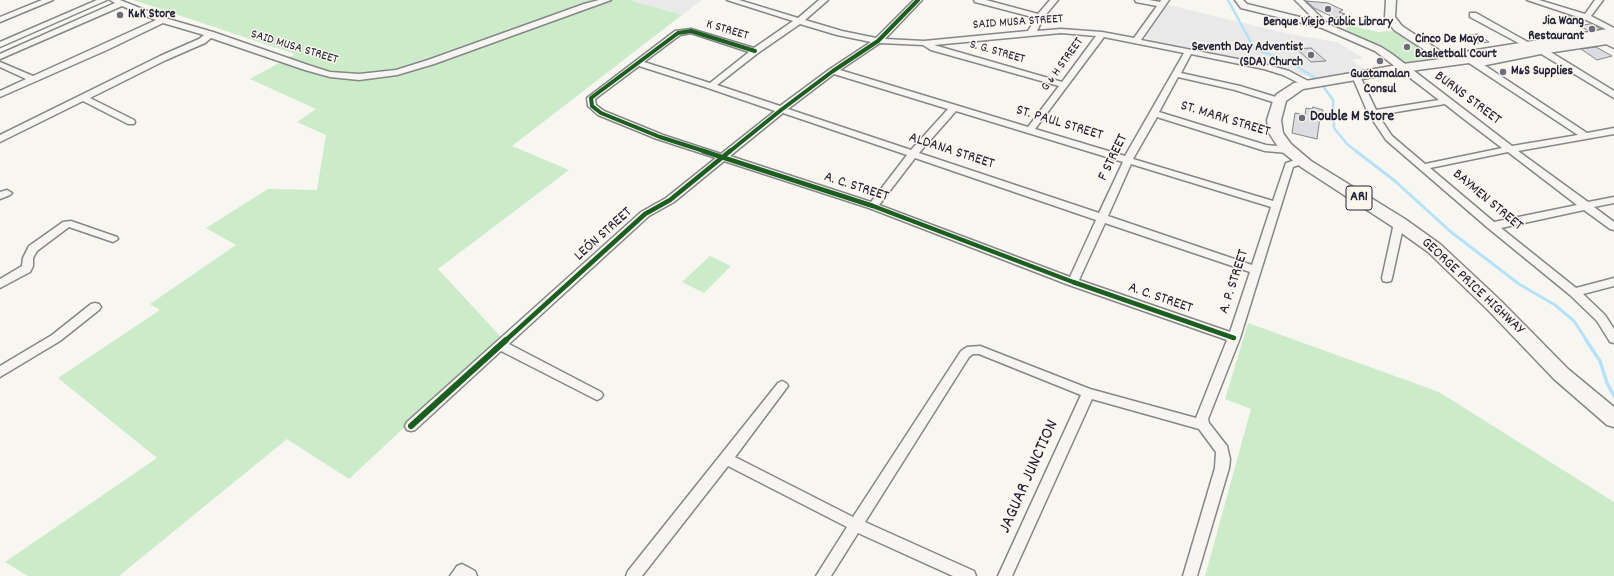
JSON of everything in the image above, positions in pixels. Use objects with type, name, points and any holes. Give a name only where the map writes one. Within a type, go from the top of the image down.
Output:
[{"type":"highway","points":[[1278,101],[1282,96],[1293,89],[1306,84],[1469,59],[1481,62],[1535,47],[1609,37]]},
{"type":"highway","name":"GEORGE PRICE HIGHWAY","points":[[1278,101],[1274,115],[1274,126],[1279,140],[1288,150],[1302,161],[1399,223],[1434,248],[1494,305],[1562,374],[1614,419]]},
{"type":"street","points":[[25,0],[37,5]]},
{"type":"street","points":[[0,20],[49,0]]},
{"type":"street","points":[[0,45],[103,0]]},
{"type":"street","name":"SAID MUSA STREET","points":[[118,1],[162,20],[210,34],[330,74],[359,77],[376,76],[397,72],[431,62],[606,0]]},
{"type":"street","name":"SAID MUSA STREET","points":[[731,0],[799,22],[878,41],[924,42],[1061,31],[1102,34],[1265,67],[1286,73],[1306,84]]},
{"type":"street","points":[[711,86],[755,51],[799,22],[824,0]]},
{"type":"street","name":"LEÓN STREET","points":[[411,426],[645,214],[670,200],[724,158],[781,110],[833,71],[878,41],[918,0]]},
{"type":"street","points":[[978,0],[1040,17]]},
{"type":"street","points":[[1031,34],[1040,17],[1054,0]]},
{"type":"street","points":[[1137,40],[1164,3],[1140,0]]},
{"type":"street","points":[[1239,0],[1244,6],[1325,26]]},
{"type":"street","name":"BURNS STREET","points":[[1299,0],[1325,26],[1378,49],[1614,227]]},
{"type":"street","points":[[1392,0],[1390,17],[1398,28],[1450,62]]},
{"type":"street","points":[[1531,0],[1588,17],[1609,37]]},
{"type":"street","points":[[1588,17],[1599,0]]},
{"type":"street","points":[[0,57],[118,1]]},
{"type":"street","points":[[1474,15],[1535,47],[1614,96]]},
{"type":"street","points":[[0,94],[104,48],[162,20]]},
{"type":"street","name":"K STREET","points":[[691,31],[755,51]]},
{"type":"street","name":"A. C. STREET","points":[[691,31],[678,33],[637,63],[591,98],[592,106],[601,113],[660,137],[873,206],[1073,282],[1234,338]]},
{"type":"street","points":[[0,139],[163,58],[202,41],[210,34]]},
{"type":"street","name":"G & H STREET","points":[[1030,130],[1102,34]]},
{"type":"street","name":"S. G. STREET","points":[[924,42],[934,48],[1064,85]]},
{"type":"street","name":"F STREET","points":[[1073,282],[1128,160],[1189,51]]},
{"type":"street","points":[[1469,59],[1586,136]]},
{"type":"street","name":"ALDANA STREET","points":[[637,63],[711,86],[1256,270]]},
{"type":"street","points":[[0,64],[32,79]]},
{"type":"street","name":"ST. PAUL STREET","points":[[833,71],[1276,205]]},
{"type":"street","points":[[1175,74],[1237,88],[1278,101]]},
{"type":"street","name":"BAYMEN STREET","points":[[1356,76],[1372,113],[1387,136],[1492,226],[1574,292],[1601,318],[1613,335]]},
{"type":"street","points":[[84,98],[131,122]]},
{"type":"street","points":[[1372,113],[1446,101]]},
{"type":"street","points":[[873,206],[912,155],[954,108]]},
{"type":"street","name":"ST. MARK STREET","points":[[1153,113],[1265,148],[1288,150]]},
{"type":"street","points":[[1423,167],[1511,149],[1614,131]]},
{"type":"street","name":"A. P. STREET","points":[[1203,425],[1204,413],[1234,338],[1289,165],[1302,161]]},
{"type":"street","points":[[1492,226],[1614,200]]},
{"type":"street","points":[[1387,278],[1399,223]]},
{"type":"street","points":[[0,284],[26,269],[28,266],[28,258],[33,249],[67,224],[71,224],[99,235],[113,238]]},
{"type":"street","points":[[1574,292],[1614,282]]},
{"type":"street","points":[[0,372],[56,338],[95,307]]},
{"type":"street","points":[[500,345],[597,395]]},
{"type":"street","points":[[823,576],[965,354],[971,350],[980,350],[1088,393],[1203,425],[1222,450],[1223,459],[1222,468],[1190,576]]},
{"type":"street","points":[[633,576],[782,386]]},
{"type":"street","name":"JAGUAR JUNCTION","points":[[1005,576],[1088,393]]},
{"type":"street","points":[[726,459],[856,525],[969,576]]},
{"type":"shaded area","points":[[629,0],[702,0],[682,15]]},
{"type":"shaded area","points":[[1165,4],[1289,34],[1337,42],[1363,58],[1352,60],[1366,71],[1317,78],[1306,76],[1267,63],[1150,40],[1144,36]]},
{"type":"green space","points":[[133,0],[629,0],[682,15],[512,146],[569,170],[438,269],[501,337],[349,479],[287,439],[119,576],[28,576],[5,562],[157,458],[58,378],[160,310],[150,304],[236,245],[206,228],[268,189],[317,190],[326,135],[297,122],[316,109],[250,79],[295,54]]},
{"type":"green space","points":[[1347,25],[1378,32],[1388,31],[1400,33],[1439,60],[1408,65],[1387,51],[1346,32]]},
{"type":"green space","points":[[710,256],[731,266],[704,293],[682,282]]},
{"type":"green space","points":[[1248,323],[1439,392],[1614,502],[1614,576],[1205,576],[1251,409],[1225,399]]},
{"type":"building","name":"Benque Viejo Public Library","points":[[1306,1],[1328,3],[1343,10],[1339,12],[1345,14],[1335,18],[1314,8]]},
{"type":"building","points":[[1569,16],[1582,20],[1579,25],[1567,19]]},
{"type":"building","name":"Jia Wang Restaurant","points":[[1591,24],[1601,29],[1588,31],[1579,25]]},
{"type":"building","points":[[1477,34],[1489,42],[1477,43],[1466,36]]},
{"type":"building","points":[[1596,47],[1612,56],[1597,60],[1581,49]]},
{"type":"building","name":"Seventh Day Adventist (SDA) Church","points":[[1311,48],[1326,61],[1311,62],[1297,49]]},
{"type":"building","points":[[1313,107],[1323,110],[1322,118],[1320,117],[1317,139],[1292,133],[1295,113],[1305,115],[1306,108],[1312,109]]},
{"type":"waterway","points":[[1228,0],[1254,48],[1293,64],[1315,78]]},
{"type":"waterway","points":[[1323,86],[1333,100],[1334,128],[1347,144],[1357,152]]},
{"type":"waterway","points":[[1356,151],[1395,181],[1451,232],[1519,284],[1555,305],[1574,321],[1587,341]]},
{"type":"waterway","points":[[1586,340],[1600,361],[1607,383],[1614,396]]},
{"type":"cycle path","points":[[411,426],[645,214],[670,200],[781,110],[833,71],[878,41],[918,0]]},
{"type":"cycle path","points":[[755,51],[691,31],[678,33],[591,98],[592,106],[601,113],[660,137],[873,206],[1073,282],[1234,338]]},
{"type":"place","name":"Benque Viejo Public Library","points":[[1328,9]]},
{"type":"place","name":"K&K Store","points":[[120,15]]},
{"type":"place","name":"Jia Wang Restaurant","points":[[1592,29]]},
{"type":"place","name":"Cinco De Mayo Basketball Court","points":[[1407,47]]},
{"type":"place","name":"Seventh Day Adventist (SDA) Church","points":[[1311,55]]},
{"type":"place","name":"Guatamalan Consul","points":[[1380,61]]},
{"type":"place","name":"M&S Supplies","points":[[1503,72]]},
{"type":"place","name":"Double M Store","points":[[1302,118]]}]
